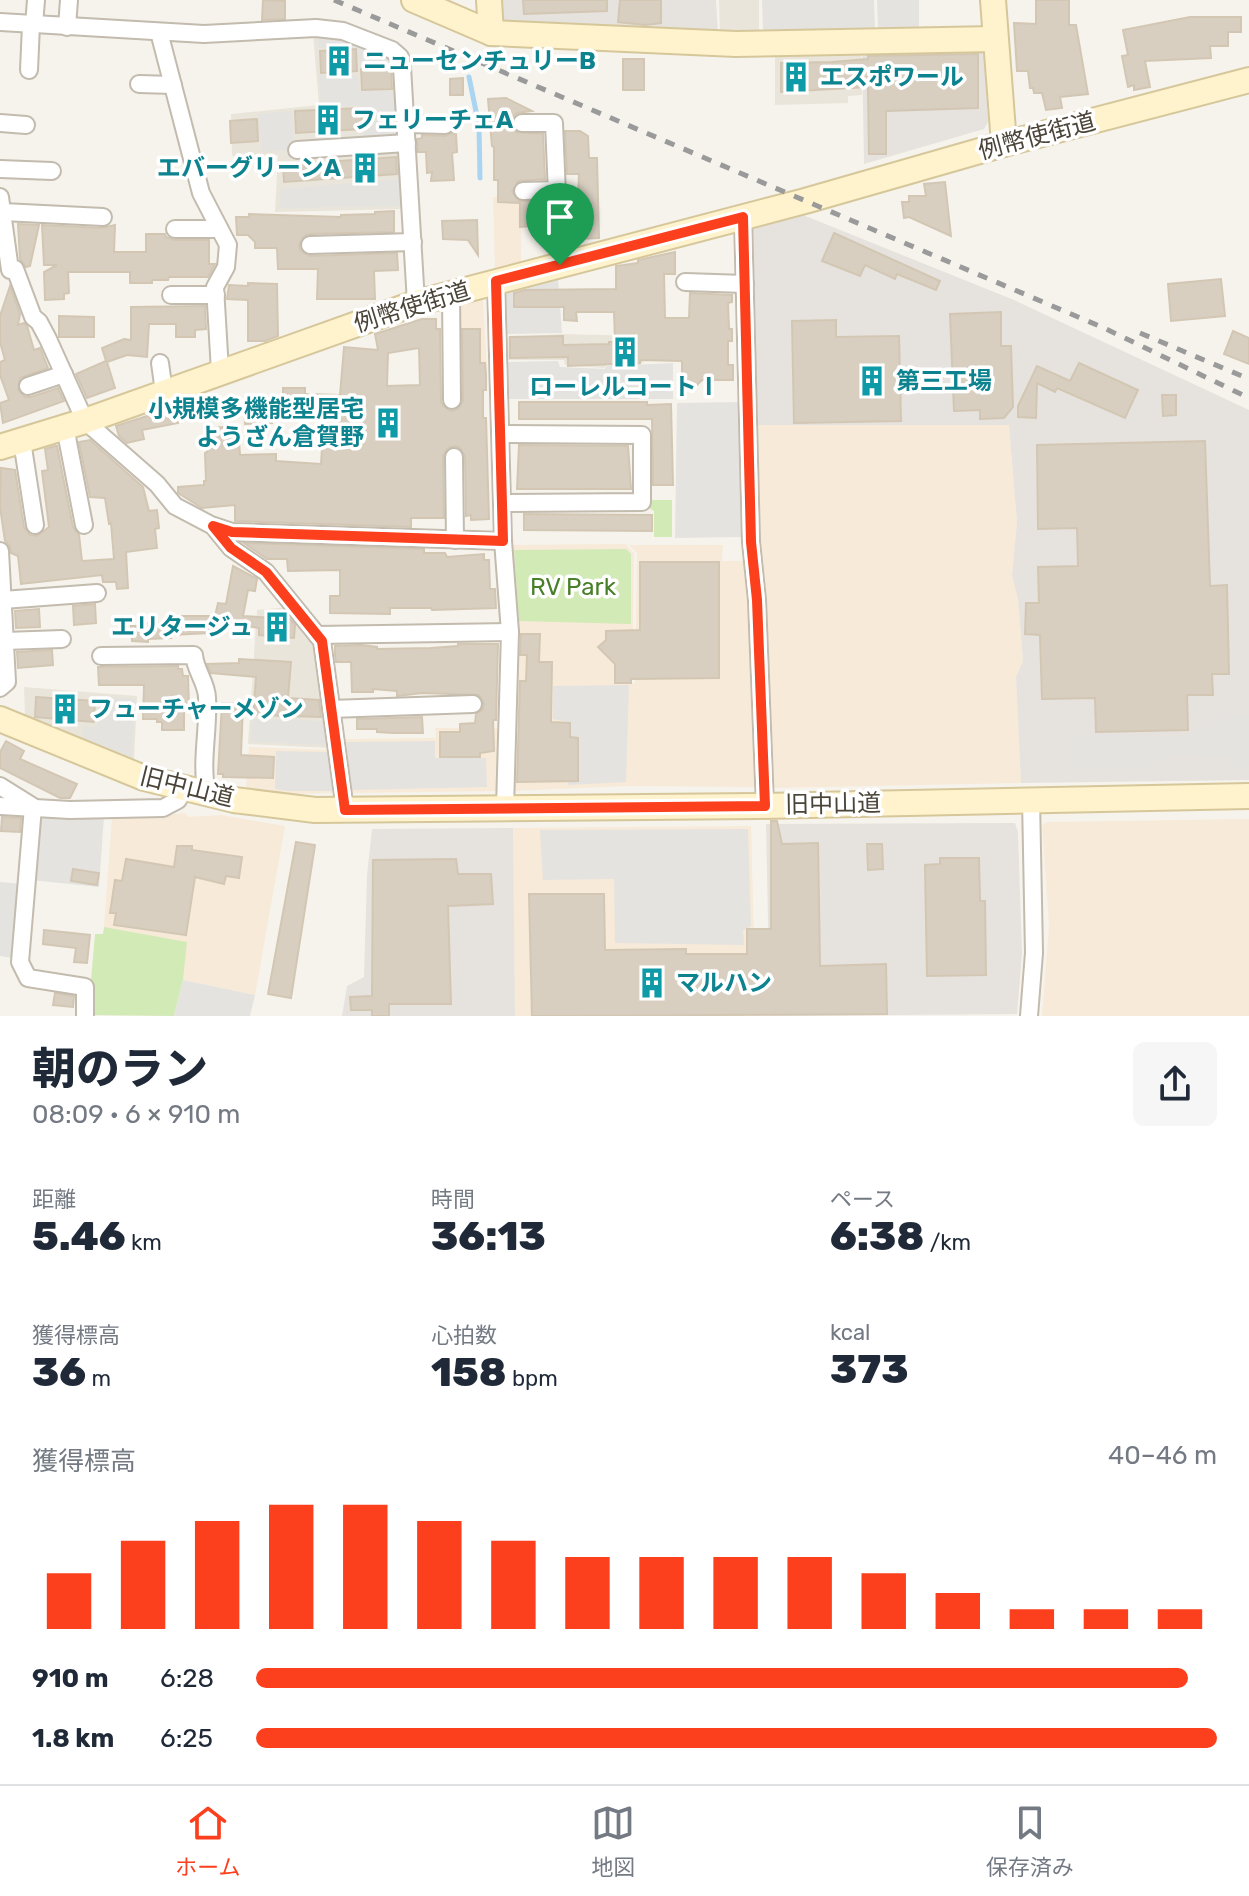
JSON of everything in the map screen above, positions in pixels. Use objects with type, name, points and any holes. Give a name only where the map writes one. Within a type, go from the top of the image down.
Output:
[{"type":"main road","points":[[414,0],[491,33],[736,44],[994,39]]},
{"type":"main road","points":[[489,0],[491,33]]},
{"type":"main road","points":[[993,0],[1004,144]]},
{"type":"main road","name":"例幣使街道","points":[[11,444],[416,303],[1249,80]]},
{"type":"main road","name":"旧中山道","points":[[0,719],[103,763],[196,792],[282,808],[765,806],[1249,796]]},
{"type":"street","points":[[29,70],[36,0]]},
{"type":"street","points":[[67,27],[69,0]]},
{"type":"street","points":[[0,22],[204,34],[316,28],[343,31],[392,50],[400,57],[416,303]]},
{"type":"street","points":[[159,32],[201,193],[228,245],[226,267],[215,287],[220,371]]},
{"type":"street","points":[[139,84],[173,85]]},
{"type":"street","points":[[0,123],[26,125]]},
{"type":"street","points":[[522,123],[554,123],[560,265]]},
{"type":"street","points":[[406,124],[445,125]]},
{"type":"street","points":[[297,150],[407,143]]},
{"type":"street","points":[[0,169],[52,171]]},
{"type":"street","points":[[523,191],[557,190]]},
{"type":"street","points":[[84,525],[75,424],[64,374],[39,322],[33,317],[15,269],[10,270],[2,205],[103,217]]},
{"type":"street","points":[[743,217],[751,542],[758,615],[765,806]]},
{"type":"street","points":[[175,229],[219,229]]},
{"type":"street","points":[[310,245],[413,242]]},
{"type":"street","points":[[496,281],[503,541],[510,632],[505,808]]},
{"type":"street","points":[[685,282],[745,284]]},
{"type":"street","points":[[451,293],[452,400]]},
{"type":"street","points":[[171,295],[216,295]]},
{"type":"street","points":[[160,363],[164,392]]},
{"type":"street","points":[[28,386],[64,374]]},
{"type":"street","points":[[75,424],[157,484],[175,506],[213,526],[232,532],[503,541]]},
{"type":"street","points":[[500,434],[642,435],[642,502],[502,503]]},
{"type":"street","points":[[11,444],[35,525]]},
{"type":"street","points":[[454,457],[455,540]]},
{"type":"street","points":[[213,526],[231,548],[266,572],[322,641],[345,810]]},
{"type":"street","points":[[0,551],[7,682],[0,688]]},
{"type":"street","points":[[3,600],[97,593]]},
{"type":"street","points":[[317,635],[510,632]]},
{"type":"street","points":[[5,641],[62,639]]},
{"type":"street","points":[[0,806],[108,810],[163,808],[196,792],[204,765],[207,694],[195,668],[194,655],[101,656]]},
{"type":"street","points":[[331,709],[473,704]]},
{"type":"street","points":[[0,786],[33,807]]},
{"type":"street","points":[[1029,1016],[1034,953],[1031,799]]},
{"type":"street","points":[[33,807],[20,962],[28,978],[85,987],[85,1016]]},
{"type":"shaded area","points":[[499,0],[716,0],[718,33],[511,25],[503,18]]},
{"type":"shaded area","points":[[719,0],[759,0],[759,32],[720,33]]},
{"type":"shaded area","points":[[762,0],[874,0],[875,29],[763,31]]},
{"type":"shaded area","points":[[877,0],[919,0],[919,28],[878,29]]},
{"type":"shaded area","points":[[313,34],[340,34],[398,64],[403,209],[275,212],[278,155],[232,156],[231,114],[319,105]]},
{"type":"shaded area","points":[[317,36],[340,37],[390,57],[396,65],[360,66],[357,48],[318,48]]},
{"type":"shaded area","points":[[976,45],[985,55],[988,122],[984,129],[864,164],[862,47]]},
{"type":"shaded area","points":[[861,50],[862,95],[848,96],[848,103],[775,105],[775,53]]},
{"type":"shaded area","points":[[319,75],[358,75],[359,91],[397,91],[398,141],[261,152],[258,114],[292,111],[294,143],[364,139],[363,106],[321,107]]},
{"type":"shaded area","points":[[399,179],[400,206],[279,208],[281,189]]},
{"type":"shaded area","points":[[521,196],[521,262],[495,270],[493,197]]},
{"type":"shaded area","points":[[803,215],[1014,300],[1249,410],[1249,780],[1021,783],[1016,677],[1023,661],[1018,599],[1012,576],[1017,522],[1009,425],[758,425],[751,225]]},
{"type":"shaded area","points":[[558,277],[562,333],[503,334],[502,300],[511,289]]},
{"type":"shaded area","points":[[483,299],[487,370],[457,370],[458,312],[463,305]]},
{"type":"shaded area","points":[[563,334],[642,336],[643,362],[640,365],[607,365],[604,368],[565,365],[564,360],[504,360],[504,338]]},
{"type":"shaded area","points":[[558,361],[560,367],[605,369],[606,366],[673,363],[673,399],[506,399],[505,362]]},
{"type":"shaded area","points":[[740,402],[743,537],[675,538],[677,403]]},
{"type":"shaded area","points":[[758,425],[1009,425],[1017,522],[1012,576],[1018,599],[1023,661],[1016,677],[1021,783],[772,788],[759,554]]},
{"type":"shaded area","points":[[626,544],[634,554],[632,683],[635,684],[637,553],[629,545],[723,545],[722,561],[745,561],[759,787],[629,786],[511,791],[509,545]]},
{"type":"shaded area","points":[[290,607],[315,646],[331,748],[248,744],[257,610]]},
{"type":"shaded area","points":[[629,685],[626,782],[568,785],[568,722],[553,719],[553,686]]},
{"type":"shaded area","points":[[24,687],[137,696],[134,761],[25,715]]},
{"type":"shaded area","points":[[99,696],[135,699],[132,757],[83,738],[83,727],[97,727]]},
{"type":"shaded area","points":[[1233,714],[1249,714],[1249,766],[1235,766],[1234,756],[1174,755],[1136,769],[1071,769],[1074,735],[1183,736]]},
{"type":"shaded area","points":[[252,719],[324,721],[329,745],[251,742]]},
{"type":"shaded area","points":[[435,728],[498,728],[498,791],[349,793],[343,739],[436,738]]},
{"type":"shaded area","points":[[435,741],[435,758],[486,758],[487,787],[352,790],[346,742]]},
{"type":"shaded area","points":[[249,747],[329,750],[336,793],[287,794],[246,789]]},
{"type":"shaded area","points":[[276,751],[327,752],[333,791],[275,789]]},
{"type":"shaded area","points":[[185,813],[189,817],[221,815],[285,826],[255,995],[183,980],[186,942],[104,927],[112,817]]},
{"type":"shaded area","points":[[36,814],[104,817],[99,887],[31,880]]},
{"type":"shaded area","points":[[1249,819],[1249,1016],[1042,1016],[1049,926],[1042,825],[1048,822]]},
{"type":"shaded area","points":[[1015,823],[1018,832],[1022,954],[1017,1014],[770,1016],[766,824]]},
{"type":"shaded area","points":[[751,826],[756,1016],[515,1016],[513,828]]},
{"type":"shaded area","points":[[513,828],[515,1016],[342,1016],[347,986],[364,977],[367,875],[372,829]]},
{"type":"shaded area","points":[[748,829],[751,926],[743,930],[744,945],[615,943],[614,879],[543,880],[540,830]]},
{"type":"shaded area","points":[[0,882],[23,884],[19,959],[0,956]]},
{"type":"shaded area","points":[[183,980],[255,995],[250,1016],[174,1016]]},
{"type":"green space","points":[[647,500],[672,500],[672,537],[654,537],[654,511],[647,507]]},
{"type":"green space","name":"RV Park","points":[[626,549],[631,554],[631,624],[519,621],[514,550]]},
{"type":"green space","points":[[104,927],[187,942],[183,980],[174,1016],[88,1015],[95,934],[103,934]]},
{"type":"building","points":[[263,0],[285,1],[285,19],[262,20]]},
{"type":"building","points":[[523,0],[607,0],[607,11],[524,14]]},
{"type":"building","points":[[620,0],[661,0],[661,23],[618,22]]},
{"type":"building","points":[[1036,0],[1069,0],[1069,25],[1076,25],[1088,94],[1060,97],[1062,108],[1046,110],[1042,93],[1034,93],[1030,88],[1028,71],[1017,71],[1014,23],[1036,24]]},
{"type":"building","points":[[1190,17],[1241,17],[1241,32],[1228,32],[1228,46],[1210,46],[1211,58],[1145,61],[1150,87],[1134,90],[1134,85],[1128,87],[1122,56],[1128,55],[1123,30]]},
{"type":"building","name":"ニューセンチュリーB","points":[[356,49],[357,71],[321,73],[320,51]]},
{"type":"building","points":[[978,54],[978,108],[886,111],[886,154],[869,154],[868,87],[781,92],[781,63],[832,62],[868,59],[868,56]]},
{"type":"building","points":[[623,59],[644,59],[644,90],[623,90]]},
{"type":"building","points":[[391,67],[392,89],[362,90],[361,69]]},
{"type":"building","points":[[463,78],[463,95],[450,95],[450,79]]},
{"type":"building","points":[[506,98],[532,111],[517,113],[513,117],[511,124],[516,132],[543,134],[545,179],[518,181],[512,192],[519,201],[546,201],[547,225],[520,227],[520,203],[498,202],[488,99]]},
{"type":"building","name":"フェリーチェA","points":[[361,108],[362,129],[296,133],[295,111]]},
{"type":"building","points":[[257,119],[258,141],[231,143],[230,121]]},
{"type":"building","points":[[565,131],[580,131],[588,136],[589,158],[597,158],[599,238],[578,239],[575,200],[578,200],[579,174],[567,174]]},
{"type":"building","points":[[456,134],[457,152],[452,153],[454,180],[431,181],[432,172],[427,173],[426,152],[418,152],[417,139],[422,135],[445,136]]},
{"type":"building","points":[[396,157],[397,174],[284,182],[283,165]]},
{"type":"building","points":[[945,182],[951,236],[909,217],[904,218],[902,202],[909,202],[909,196],[926,196],[924,184]]},
{"type":"building","points":[[394,211],[394,232],[310,234],[304,236],[299,245],[301,251],[310,256],[397,253],[398,270],[374,271],[375,299],[317,299],[318,269],[278,269],[277,248],[255,248],[255,242],[248,235],[237,235],[236,217],[249,217],[249,214],[341,217]]},
{"type":"building","points":[[477,220],[478,255],[468,240],[443,239],[442,221]]},
{"type":"building","points":[[18,224],[39,225],[30,266],[26,267],[20,259]]},
{"type":"building","points":[[42,225],[102,228],[115,225],[114,252],[146,252],[146,234],[165,234],[175,240],[209,240],[209,264],[215,264],[208,277],[169,277],[168,280],[152,280],[152,283],[130,283],[130,272],[68,272],[69,293],[64,294],[64,299],[45,300],[44,272],[57,265],[44,265]]},
{"type":"building","points":[[834,233],[940,281],[936,290],[897,274],[895,279],[865,265],[860,276],[822,261]]},
{"type":"building","points":[[675,252],[675,274],[664,274],[665,318],[689,318],[690,293],[732,295],[732,302],[728,303],[732,341],[728,341],[728,365],[733,365],[733,380],[702,380],[697,385],[682,385],[682,361],[640,360],[640,363],[568,366],[568,357],[510,358],[510,337],[563,336],[563,345],[615,342],[614,312],[576,312],[577,321],[564,320],[564,307],[514,307],[514,293],[525,290],[616,289],[616,266]]},
{"type":"building","points":[[1221,279],[1225,316],[1171,321],[1168,284]]},
{"type":"building","points":[[248,283],[277,284],[278,336],[265,341],[248,341],[248,300],[227,299],[229,285],[248,286]]},
{"type":"building","points":[[10,286],[20,314],[18,325],[24,323],[27,326],[34,350],[40,348],[48,368],[20,378],[18,390],[25,397],[31,397],[58,388],[64,401],[3,423],[0,403],[9,400],[0,375],[0,362],[5,360],[0,342],[0,316]]},
{"type":"building","points":[[205,306],[206,329],[195,330],[195,337],[176,337],[176,324],[149,324],[147,357],[127,355],[107,362],[115,388],[87,398],[76,374],[106,361],[102,348],[124,339],[131,340],[131,307]]},
{"type":"building","points":[[1001,312],[1001,346],[1011,346],[1013,407],[1004,418],[980,419],[980,410],[954,411],[950,314]]},
{"type":"building","points":[[59,316],[94,317],[94,337],[59,337]]},
{"type":"building","points":[[422,319],[436,319],[436,329],[440,329],[441,401],[451,411],[458,409],[463,401],[462,329],[480,329],[480,363],[485,363],[486,375],[483,418],[486,418],[489,519],[471,520],[471,515],[466,516],[465,456],[455,446],[448,448],[443,456],[444,518],[411,518],[411,527],[235,521],[235,505],[202,508],[178,493],[178,487],[204,485],[206,433],[211,432],[211,428],[238,426],[240,455],[276,454],[276,461],[321,464],[324,414],[271,415],[272,423],[245,424],[244,400],[283,400],[283,388],[305,388],[305,394],[340,395],[344,347],[378,350],[375,334]],"holes":[[[419,348],[420,385],[387,386],[388,353]]]},
{"type":"building","points":[[836,320],[836,337],[899,336],[901,421],[794,423],[792,321]]},
{"type":"building","points":[[1233,331],[1249,338],[1249,364],[1224,354]]},
{"type":"building","points":[[1079,363],[1138,390],[1125,418],[1057,388],[1055,392],[1037,383],[1036,418],[1018,417],[1018,406],[1037,366],[1070,381]]},
{"type":"building","points":[[1162,395],[1176,395],[1176,415],[1163,416]]},
{"type":"building","points":[[519,402],[671,404],[673,485],[653,485],[652,419],[519,419]]},
{"type":"building","points":[[175,407],[178,423],[142,430],[144,439],[127,443],[119,436],[116,426]]},
{"type":"building","points":[[90,440],[143,487],[149,511],[157,510],[157,548],[126,552],[128,588],[117,589],[116,582],[103,582],[102,575],[21,584],[18,556],[11,553],[5,541],[0,507],[1,468],[15,470],[24,527],[30,535],[37,536],[49,527],[42,471],[48,470],[45,449],[55,446],[73,527],[79,535],[82,561],[114,559],[105,498],[90,497],[79,442]]},
{"type":"building","points":[[1205,441],[1210,586],[1227,585],[1229,674],[1212,674],[1213,695],[1187,695],[1188,730],[1096,732],[1095,698],[1042,699],[1040,635],[1025,634],[1026,603],[1039,603],[1038,567],[1078,566],[1077,528],[1038,529],[1037,445]]},
{"type":"building","points":[[519,445],[628,446],[631,489],[517,489]]},
{"type":"building","points":[[524,514],[652,515],[652,531],[524,530]]},
{"type":"building","points":[[244,543],[424,549],[424,553],[445,553],[447,557],[484,554],[484,560],[489,560],[490,589],[495,589],[496,608],[390,608],[390,614],[330,613],[330,596],[340,596],[340,570],[288,571],[287,559],[267,559]]},
{"type":"building","points":[[640,562],[719,562],[719,678],[631,679],[631,683],[615,683],[615,664],[598,647],[606,640],[606,631],[640,630]]},
{"type":"building","points":[[233,566],[257,579],[255,591],[248,590],[243,616],[290,619],[295,625],[294,638],[259,635],[259,628],[214,620],[218,603],[226,604]]},
{"type":"building","points":[[95,604],[96,623],[74,625],[73,606]]},
{"type":"building","points":[[39,609],[40,627],[16,628],[15,611]]},
{"type":"building","points":[[173,616],[209,616],[210,633],[170,635],[171,638],[148,639],[148,642],[132,641],[131,626],[161,623]]},
{"type":"building","points":[[521,634],[540,634],[539,662],[552,662],[551,722],[570,723],[570,737],[578,738],[578,781],[517,782],[520,681],[526,681],[527,655],[520,655]]},
{"type":"building","points":[[498,644],[494,751],[480,753],[480,757],[440,757],[440,732],[460,732],[460,724],[475,723],[476,714],[484,704],[479,695],[422,693],[397,696],[397,691],[373,689],[373,692],[352,692],[351,662],[336,662],[335,656],[335,646],[361,645],[377,649]]},
{"type":"building","points":[[52,650],[53,665],[18,668],[17,652]]},
{"type":"building","points":[[239,659],[291,662],[288,698],[319,700],[321,717],[253,715],[256,677],[211,673],[207,664],[239,663]]},
{"type":"building","points":[[178,666],[183,676],[188,676],[189,706],[184,705],[184,730],[162,730],[162,722],[157,722],[157,719],[143,719],[144,685],[99,685],[98,667]]},
{"type":"building","name":"フューチャーメゾン","points":[[36,697],[95,701],[94,722],[35,717]]},
{"type":"building","points":[[222,703],[243,704],[241,755],[274,757],[273,778],[223,777],[223,774],[218,774]]},
{"type":"building","points":[[422,717],[423,733],[357,729],[357,719]]},
{"type":"building","points":[[6,741],[24,751],[20,759],[77,784],[70,798],[60,798],[0,768],[0,752]]},
{"type":"building","points":[[2,817],[21,818],[20,832],[1,831]]},
{"type":"building","points":[[771,821],[777,821],[782,844],[818,843],[820,966],[886,964],[887,1014],[532,1016],[529,894],[604,894],[605,950],[686,949],[686,954],[747,954],[747,929],[771,929]]},
{"type":"building","points":[[296,842],[315,845],[291,998],[268,994]]},
{"type":"building","points":[[867,844],[882,844],[883,869],[868,870]]},
{"type":"building","points":[[177,846],[192,846],[192,850],[242,857],[239,878],[226,876],[224,884],[195,877],[186,935],[114,925],[116,913],[110,913],[115,880],[122,881],[126,859],[174,867]]},
{"type":"building","points":[[940,858],[979,858],[980,901],[985,901],[986,975],[927,976],[925,865],[940,864]]},
{"type":"building","points":[[456,859],[458,874],[491,874],[493,904],[448,906],[451,1004],[389,1004],[389,1016],[372,1016],[372,1010],[351,1010],[350,997],[372,996],[373,860]]},
{"type":"building","points":[[73,869],[99,873],[97,885],[71,881]]},
{"type":"building","points":[[44,930],[90,935],[87,963],[74,962],[76,948],[43,944]]},
{"type":"building","points":[[55,993],[74,996],[73,1007],[53,1005]]},
{"type":"waterway","points":[[469,77],[479,126],[480,178]]},
{"type":"railway","points":[[334,0],[1104,328],[1249,398]]},
{"type":"railway","points":[[1140,333],[1249,379]]},
{"type":"place","name":"ニューセンチュリーB","points":[[339,61]]},
{"type":"place","name":"エスポワール","points":[[796,77]]},
{"type":"place","name":"フェリーチェA","points":[[328,120]]},
{"type":"place","name":"エバーグリーンA","points":[[365,168]]},
{"type":"place","name":"ローレルコートⅠ","points":[[625,352]]},
{"type":"place","name":"第三工場","points":[[872,381]]},
{"type":"place","name":"小規模多機能型居宅 ようざん倉賀野","points":[[388,423]]},
{"type":"place","name":"エリタージュ","points":[[277,627]]},
{"type":"place","name":"フューチャーメゾン","points":[[65,709]]},
{"type":"place","name":"マルハン","points":[[652,983]]},
{"type":"route","points":[[743,217],[751,542],[757,600],[765,806],[345,810],[322,641],[266,572],[231,548],[213,526],[232,532],[503,541],[496,281],[560,265],[743,217]]}]
